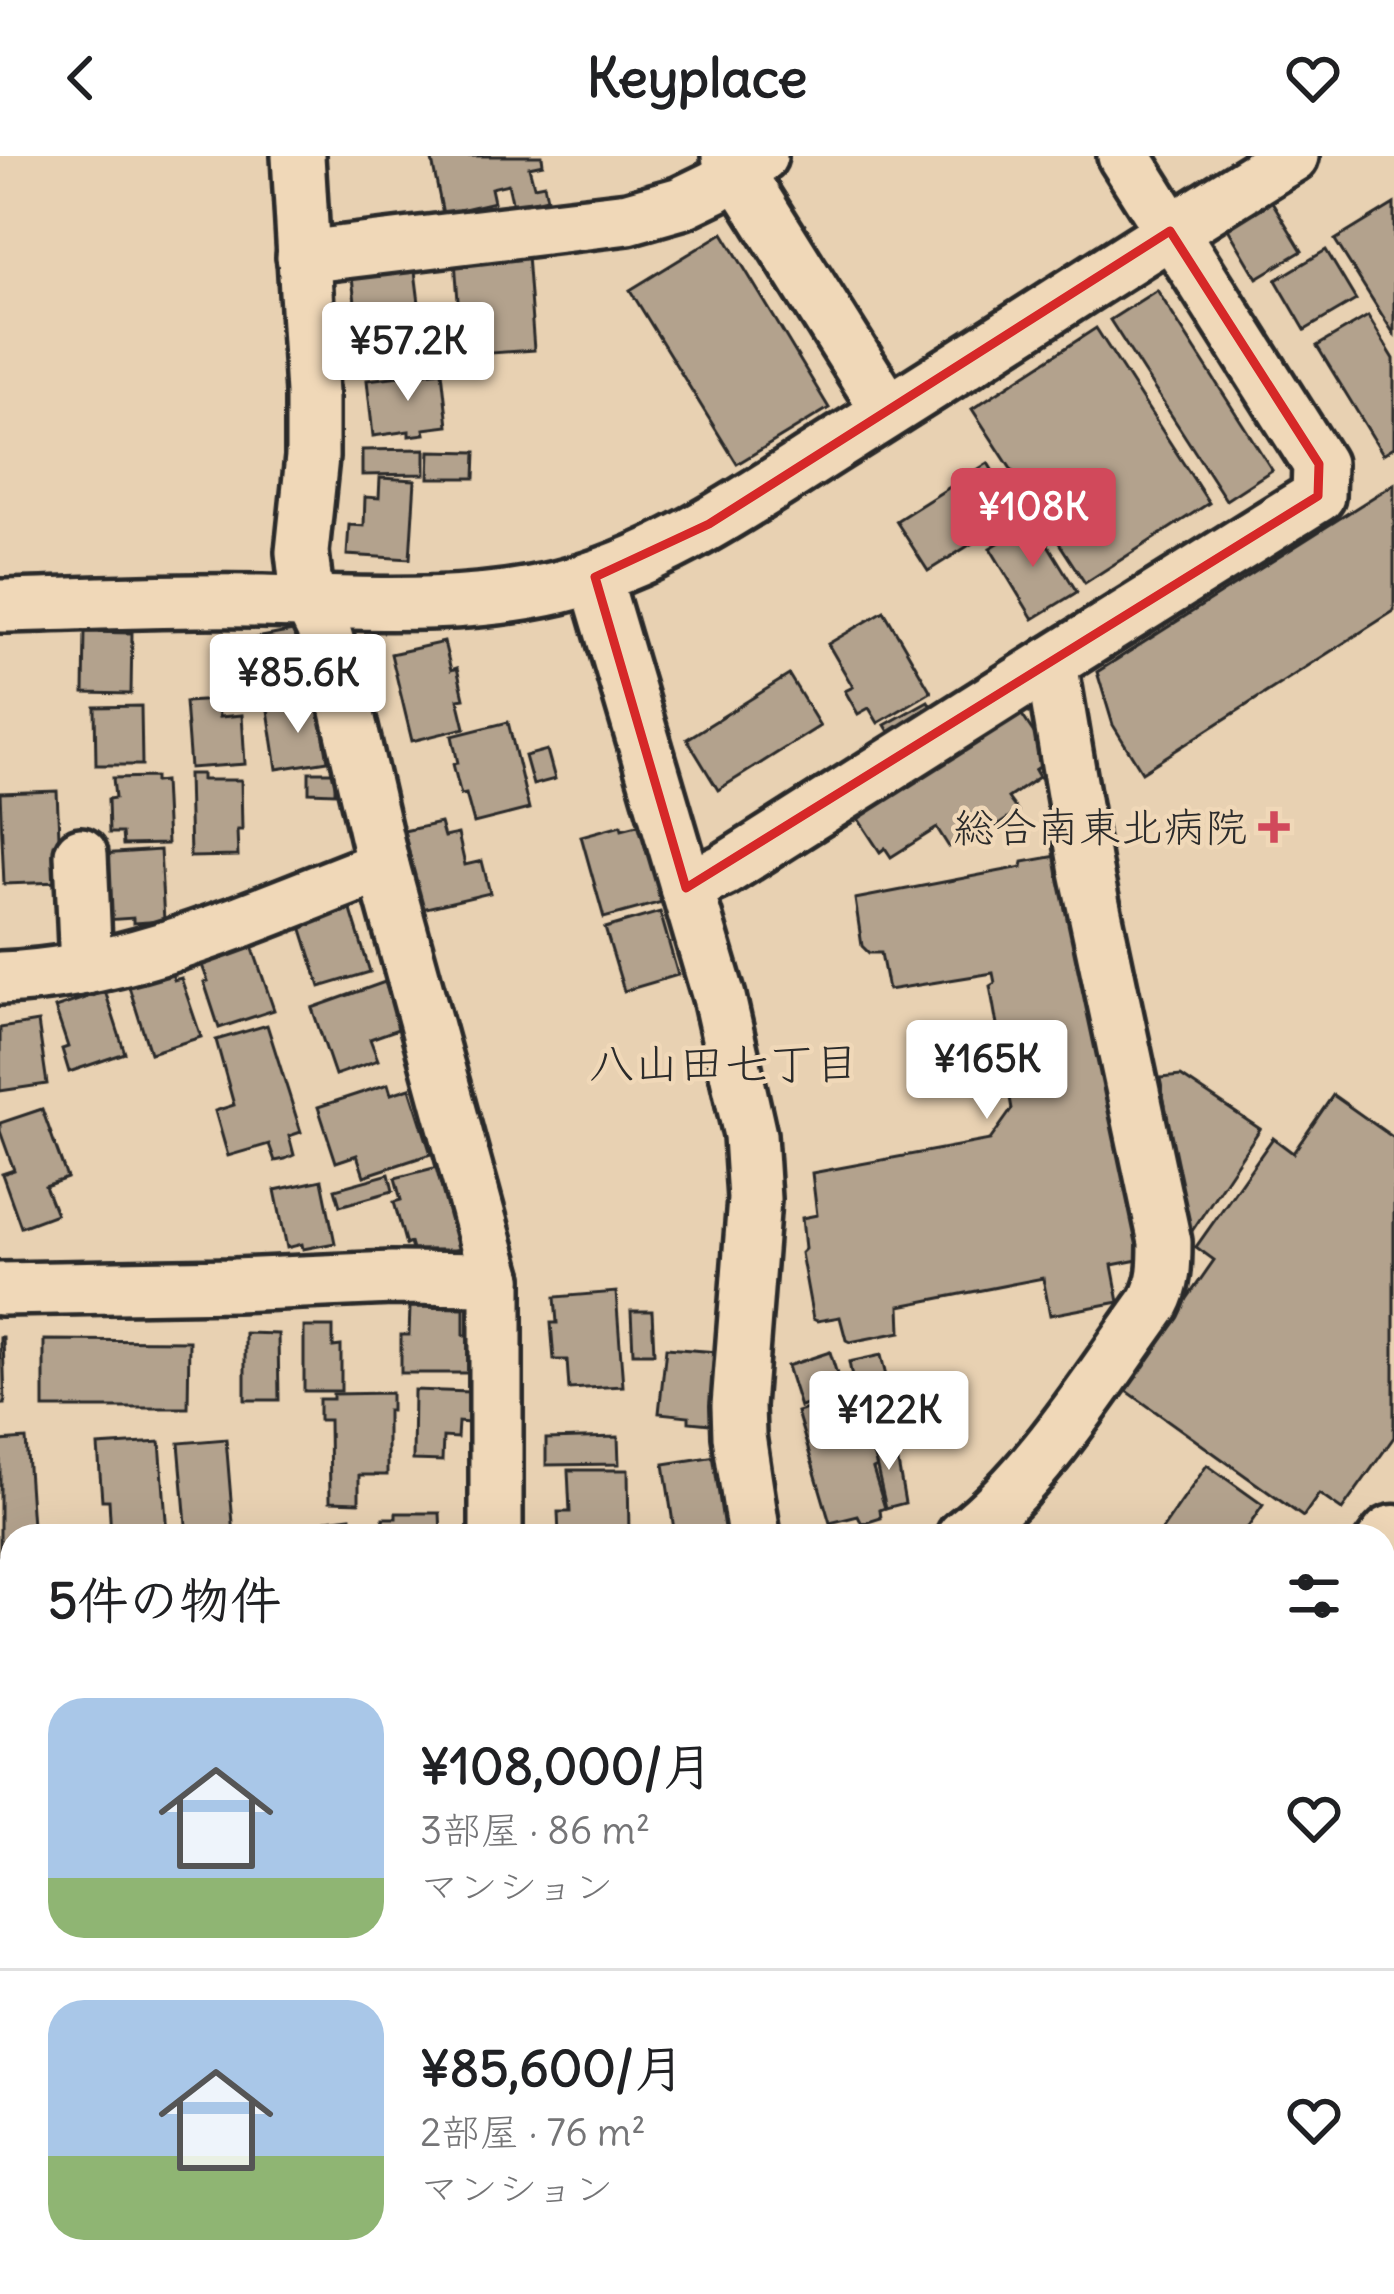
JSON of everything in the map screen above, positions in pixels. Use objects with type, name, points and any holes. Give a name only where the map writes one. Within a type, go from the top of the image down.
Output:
[{"type":"street","points":[[298,156],[312,392],[312,457],[302,553],[310,603],[326,636],[383,866],[496,1279],[496,1524]]},
{"type":"street","points":[[686,888],[724,870],[1318,496],[1319,464],[1124,156]]},
{"type":"street","points":[[0,607],[468,601],[524,595],[596,577],[709,524],[1292,156]]},
{"type":"street","points":[[304,256],[628,218],[714,188],[743,161],[888,412]]},
{"type":"street","points":[[596,577],[718,997],[750,1135],[754,1199],[738,1406],[752,1524]]},
{"type":"street","points":[[977,1524],[1034,1466],[1163,1286],[1165,1242],[1090,892],[1051,663]]},
{"type":"street","points":[[81,854],[86,968]]},
{"type":"street","points":[[0,978],[58,974],[118,962],[383,866]]},
{"type":"street","points":[[0,1289],[496,1279]]},
{"type":"highlighted area","points":[[1170,231],[1319,464],[1318,496],[686,888],[595,577],[709,524]]},
{"type":"building","points":[[431,156],[542,156],[543,164],[529,167],[534,186],[544,184],[547,198],[513,206],[508,184],[491,188],[494,202],[443,214]]},
{"type":"building","points":[[1268,195],[1302,251],[1257,278],[1224,222]]},
{"type":"building","points":[[1394,204],[1394,334],[1335,240]]},
{"type":"building","points":[[723,233],[829,408],[737,464],[630,290]]},
{"type":"building","points":[[1326,250],[1356,300],[1305,330],[1276,280]]},
{"type":"building","points":[[527,255],[534,350],[462,355],[455,260]]},
{"type":"building","points":[[414,263],[424,343],[380,348],[378,332],[359,334],[351,270]]},
{"type":"building","points":[[1157,290],[1272,470],[1226,500],[1110,320]]},
{"type":"building","points":[[1368,316],[1394,359],[1394,447],[1383,454],[1317,346]]},
{"type":"building","points":[[1096,328],[1209,503],[1085,583],[972,409]]},
{"type":"building","points":[[442,371],[448,426],[424,429],[425,434],[409,436],[409,431],[373,436],[367,380]]},
{"type":"building","points":[[425,449],[425,474],[362,475],[362,450]]},
{"type":"building","points":[[430,451],[476,452],[475,478],[429,478]]},
{"type":"building","points":[[988,463],[1019,514],[928,571],[896,521]]},
{"type":"building","points":[[380,478],[415,480],[410,559],[347,555],[349,525],[364,526],[365,497],[379,498]]},
{"type":"building","points":[[1394,484],[1394,611],[1142,772],[1113,725],[1097,672]]},
{"type":"building","points":[[1034,522],[1077,592],[1033,619],[990,548]]},
{"type":"building","points":[[884,611],[931,692],[878,723],[869,708],[858,714],[845,691],[853,687],[828,644]]},
{"type":"building","points":[[298,630],[309,697],[257,706],[246,640]]},
{"type":"building","points":[[85,632],[132,633],[131,694],[84,693]]},
{"type":"building","points":[[444,642],[451,670],[457,668],[465,728],[412,741],[391,654]]},
{"type":"building","points":[[789,675],[820,726],[718,790],[687,739]]},
{"type":"building","points":[[218,700],[219,717],[242,715],[245,764],[190,768],[185,702]]},
{"type":"building","points":[[928,701],[935,713],[893,738],[885,725]]},
{"type":"building","points":[[318,702],[328,761],[277,769],[268,710]]},
{"type":"building","points":[[141,706],[142,765],[96,765],[95,707]]},
{"type":"building","points":[[1020,712],[1051,759],[1035,770],[1039,777],[1008,798],[1018,812],[983,835],[979,828],[949,847],[937,828],[891,857],[885,848],[880,852],[857,817]]},
{"type":"building","points":[[508,722],[529,809],[474,823],[453,764],[458,763],[452,736]]},
{"type":"building","points":[[547,750],[555,779],[533,785],[525,756]]},
{"type":"building","points":[[309,772],[335,772],[335,793],[309,792]]},
{"type":"building","points":[[188,774],[202,774],[202,780],[241,780],[238,856],[190,857]]},
{"type":"building","points":[[155,777],[155,782],[164,781],[167,844],[123,845],[122,833],[109,833],[113,778]]},
{"type":"building","points":[[57,791],[61,882],[4,884],[0,793]]},
{"type":"building","points":[[440,823],[444,837],[458,834],[465,865],[482,861],[490,893],[422,909],[404,831]]},
{"type":"building","points":[[641,824],[662,902],[604,918],[581,836]]},
{"type":"building","points":[[160,850],[164,921],[105,920],[101,854]]},
{"type":"building","points":[[1068,854],[1143,1259],[1112,1265],[1119,1302],[1050,1315],[1043,1278],[900,1306],[901,1332],[850,1342],[840,1317],[813,1319],[801,1253],[805,1249],[802,1218],[817,1215],[812,1173],[990,1140],[1012,1109],[990,986],[995,983],[993,973],[888,990],[881,953],[869,953],[862,946],[855,899]]},
{"type":"building","points":[[350,907],[370,972],[320,987],[300,923]]},
{"type":"building","points":[[660,912],[678,975],[624,991],[605,928]]},
{"type":"building","points":[[251,943],[274,1010],[219,1028],[200,960]]},
{"type":"building","points":[[168,960],[174,980],[181,978],[201,1037],[150,1053],[125,974]]},
{"type":"building","points":[[385,982],[401,1028],[370,1039],[378,1060],[335,1075],[312,1008]]},
{"type":"building","points":[[105,991],[125,1053],[69,1072],[62,1049],[68,1047],[55,1008]]},
{"type":"building","points":[[38,1022],[47,1084],[0,1091],[0,1028]]},
{"type":"building","points":[[267,1025],[301,1132],[289,1136],[294,1155],[285,1159],[275,1161],[269,1144],[228,1156],[215,1111],[234,1105],[216,1040]]},
{"type":"building","points":[[1181,1076],[1260,1129],[1192,1231],[1187,1229],[1160,1078]]},
{"type":"building","points":[[388,1084],[391,1094],[410,1088],[431,1154],[364,1176],[357,1155],[336,1162],[318,1107]]},
{"type":"building","points":[[1333,1095],[1394,1138],[1394,1437],[1342,1510],[1319,1494],[1303,1517],[1124,1389],[1214,1260],[1196,1247],[1273,1138],[1293,1153]]},
{"type":"building","points":[[42,1109],[67,1178],[45,1186],[56,1214],[21,1227],[2,1174],[14,1170],[0,1123]]},
{"type":"building","points":[[441,1166],[463,1248],[415,1261],[394,1202],[401,1200],[395,1178]]},
{"type":"building","points":[[389,1174],[393,1191],[340,1206],[335,1189]]},
{"type":"building","points":[[322,1180],[335,1243],[287,1248],[275,1190]]},
{"type":"building","points":[[616,1292],[623,1386],[569,1389],[567,1360],[554,1360],[555,1297]]},
{"type":"building","points":[[410,1307],[464,1308],[464,1335],[472,1335],[472,1373],[401,1373],[401,1335],[409,1335]]},
{"type":"building","points":[[631,1311],[652,1311],[654,1353],[633,1353]]},
{"type":"building","points":[[304,1327],[333,1327],[333,1347],[341,1346],[341,1391],[304,1391]]},
{"type":"building","points":[[245,1333],[278,1334],[279,1400],[245,1400]]},
{"type":"building","points":[[3,1337],[5,1404],[0,1404]]},
{"type":"building","points":[[44,1340],[189,1341],[188,1408],[44,1408]]},
{"type":"building","points":[[666,1348],[717,1352],[711,1424],[659,1413]]},
{"type":"building","points":[[830,1352],[843,1393],[800,1407],[787,1366]]},
{"type":"building","points":[[881,1355],[888,1385],[855,1393],[849,1362]]},
{"type":"building","points":[[414,1390],[470,1392],[470,1423],[458,1422],[457,1438],[443,1437],[442,1461],[413,1460]]},
{"type":"building","points":[[391,1393],[387,1475],[359,1475],[359,1502],[330,1501],[329,1420],[319,1420],[319,1399],[333,1399],[333,1394]]},
{"type":"building","points":[[850,1396],[866,1448],[871,1447],[885,1508],[880,1510],[881,1518],[862,1524],[858,1516],[830,1523],[797,1412]]},
{"type":"building","points":[[618,1437],[619,1464],[546,1465],[546,1439]]},
{"type":"building","points":[[26,1439],[32,1524],[0,1524],[0,1441]]},
{"type":"building","points":[[226,1439],[233,1524],[186,1524],[179,1443]]},
{"type":"building","points":[[894,1440],[905,1503],[886,1508],[872,1446]]},
{"type":"building","points":[[160,1442],[166,1524],[110,1524],[109,1500],[102,1500],[98,1446]]},
{"type":"building","points":[[716,1456],[727,1524],[673,1524],[664,1464]]},
{"type":"building","points":[[1207,1465],[1263,1505],[1250,1524],[1166,1524]]},
{"type":"building","points":[[568,1470],[628,1470],[629,1524],[558,1524],[558,1512],[570,1512]]},
{"type":"building","points":[[396,1513],[440,1513],[440,1524],[383,1524],[383,1518],[396,1518]]},
{"type":"building","points":[[351,1517],[352,1524],[326,1524],[326,1520]]},
{"type":"place","name":"総合南東北病院","points":[[1274,827]]},
{"type":"district","name":"八山田七丁目","points":[[724,1063]]}]
